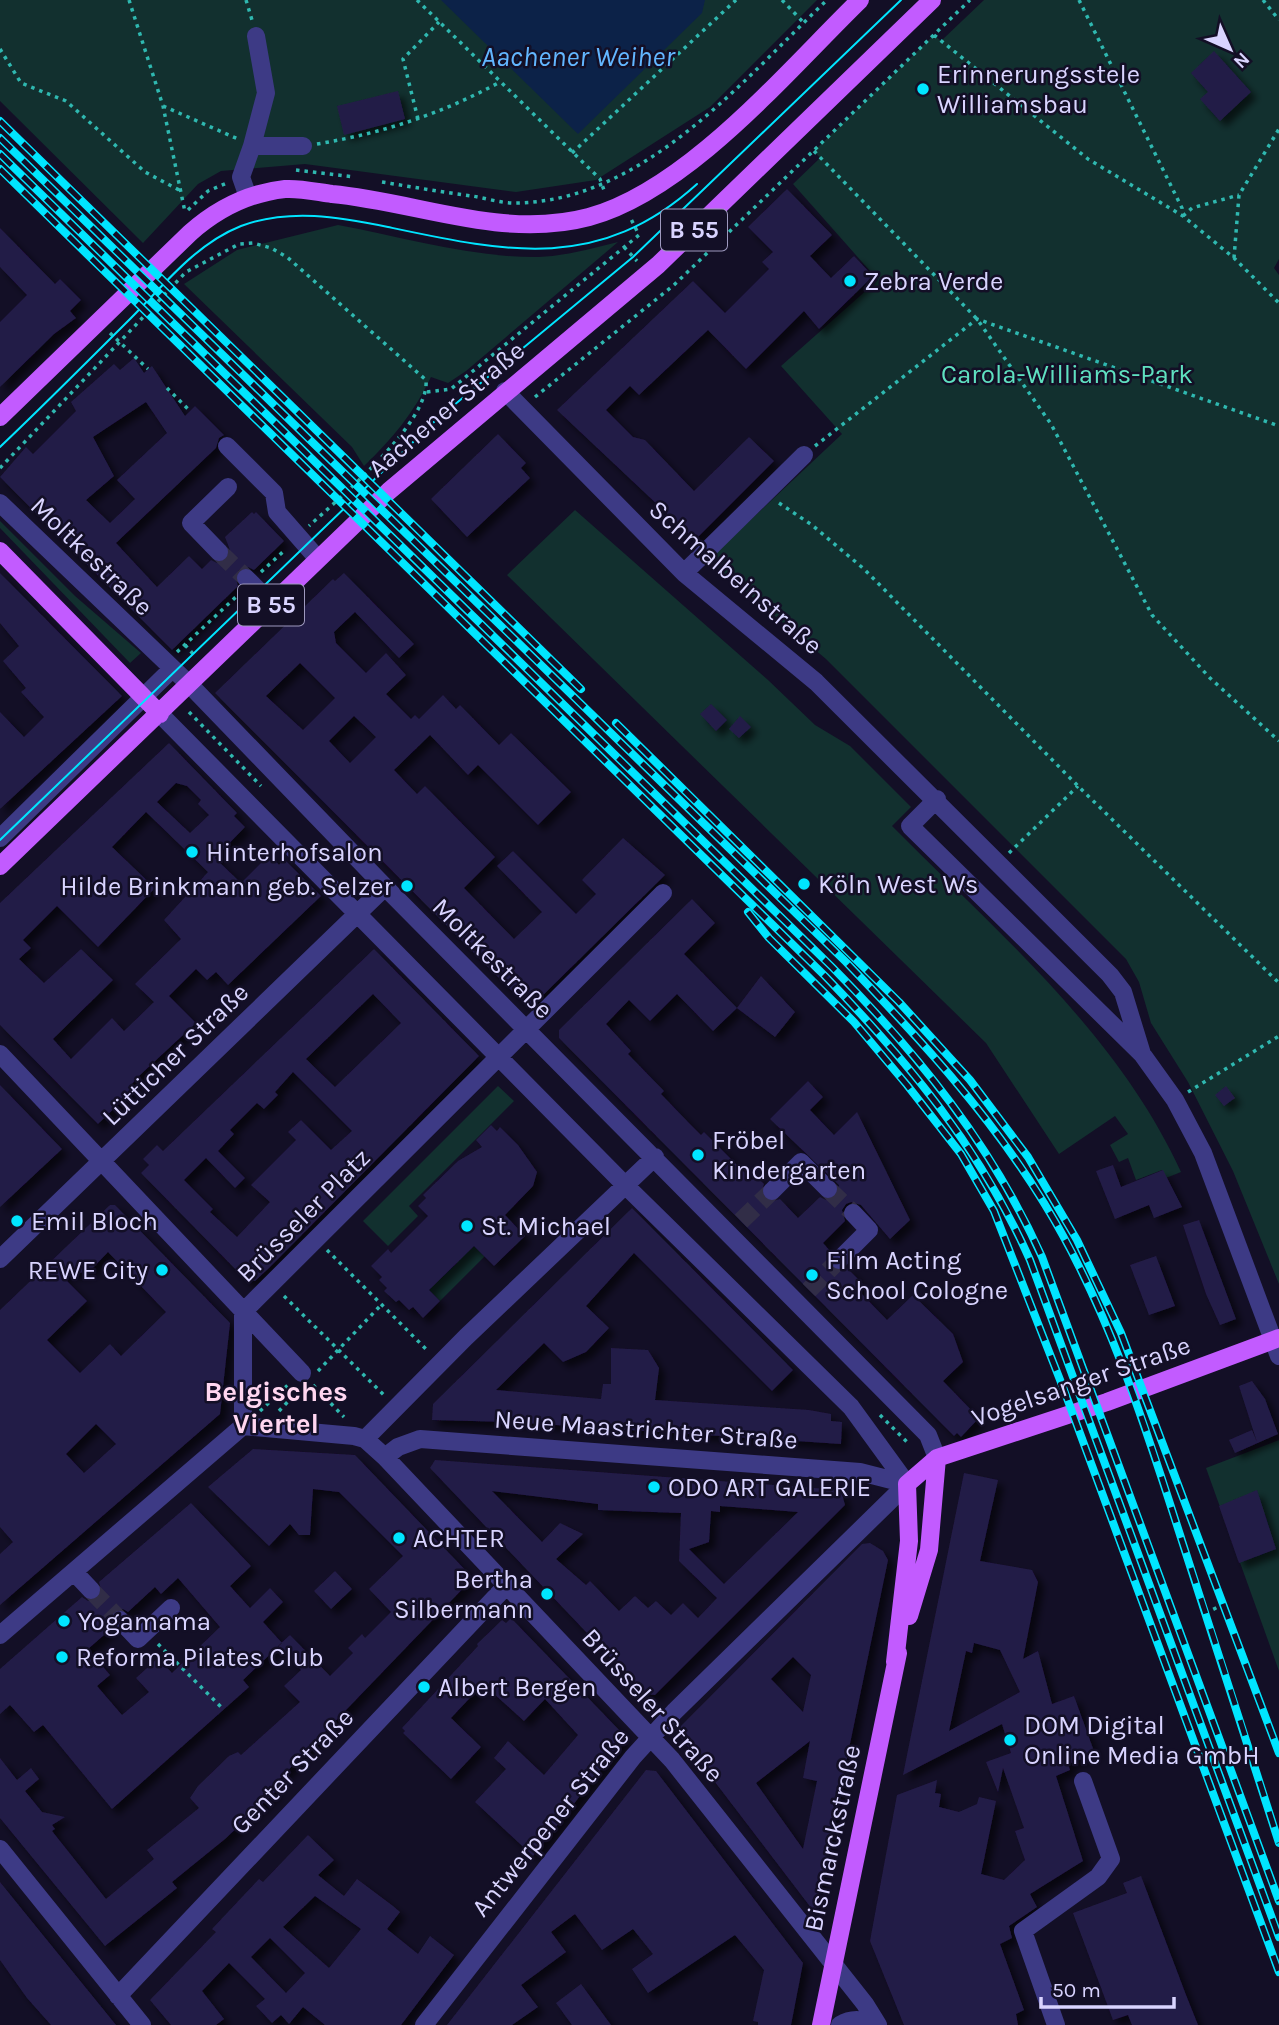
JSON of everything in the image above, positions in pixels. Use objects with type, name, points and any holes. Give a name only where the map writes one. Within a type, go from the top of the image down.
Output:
[{"type":"main road","name":"B 55","points":[[0,417],[211,214],[248,197],[286,189],[369,198],[461,218],[514,225],[589,217],[610,210],[674,176],[718,139],[860,0]]},
{"type":"main road","name":"Aachener Straße","points":[[0,866],[407,475],[658,265],[932,0]]},
{"type":"main road","points":[[0,551],[160,714]]},
{"type":"main road","name":"Vogelsanger Straße","points":[[907,1483],[937,1458],[1277,1345]]},
{"type":"main road","name":"Bismarckstraße","points":[[895,1662],[929,1550],[937,1458]]},
{"type":"main road","name":"Bismarckstraße","points":[[821,2025],[895,1662],[909,1541],[907,1483]]},
{"type":"street","points":[[248,197],[240,177],[252,146],[266,93],[256,36]]},
{"type":"street","points":[[252,146],[303,146]]},
{"type":"street","name":"Schmalbeinstraße","points":[[505,391],[684,573],[816,682],[999,862],[1123,992],[1142,1054]]},
{"type":"street","points":[[227,446],[274,493],[277,512],[318,559]]},
{"type":"street","points":[[684,573],[804,455]]},
{"type":"street","points":[[219,552],[191,523],[228,487]]},
{"type":"street","name":"Moltkestraße","points":[[0,503],[150,650],[190,685],[385,887],[655,1157],[735,1227],[803,1296],[928,1435],[937,1458]]},
{"type":"street","points":[[248,580],[272,604]]},
{"type":"street","points":[[0,838],[172,669]]},
{"type":"street","points":[[160,714],[626,1186],[851,1407],[907,1483]]},
{"type":"street","name":"Schmalbeinstraße","points":[[937,799],[910,826],[1142,1054],[1175,1100],[1203,1153],[1277,1345]]},
{"type":"street","name":"Lütticher Straße","points":[[0,1258],[385,887]]},
{"type":"street","name":"Brüsseler Platz","points":[[243,1426],[243,1312],[663,894]]},
{"type":"street","points":[[0,1054],[305,1377]]},
{"type":"street","points":[[0,1635],[243,1426],[365,1439],[655,1157]]},
{"type":"street","points":[[772,1191],[801,1161],[828,1189]]},
{"type":"street","points":[[839,1260],[869,1230],[853,1213]]},
{"type":"street","name":"Brüsseler Straße","points":[[365,1439],[386,1457],[652,1738],[833,1963],[878,2025]]},
{"type":"street","name":"Neue Maastrichter Straße","points":[[386,1457],[398,1447],[420,1439],[860,1472],[907,1483]]},
{"type":"street","name":"Antwerpener Straße","points":[[424,2025],[633,1757],[674,1712],[907,1483]]},
{"type":"street","points":[[74,1572],[91,1590]]},
{"type":"street","name":"Genter Straße","points":[[118,1996],[507,1585]]},
{"type":"street","points":[[120,1620],[138,1639],[171,1608]]},
{"type":"street","points":[[1056,2025],[1023,1931],[1098,1877],[1111,1859],[1083,1781]]},
{"type":"street","points":[[0,1849],[142,2025]]},
{"type":"street","points":[[840,2025],[848,2020],[864,2020],[878,2025]]},
{"type":"path","points":[[129,0],[163,106],[186,212]]},
{"type":"path","points":[[417,0],[602,185],[656,154],[713,112],[827,0]]},
{"type":"path","points":[[572,153],[736,0]]},
{"type":"path","points":[[782,0],[803,22]]},
{"type":"path","points":[[520,408],[674,285],[970,0]]},
{"type":"path","points":[[1079,0],[1182,208],[1183,216]]},
{"type":"path","points":[[1263,0],[1279,20]]},
{"type":"path","points":[[418,120],[403,59],[439,22]]},
{"type":"path","points":[[934,35],[1088,159],[1183,216],[1234,258],[1279,303]]},
{"type":"path","points":[[0,50],[21,83],[65,101],[145,172],[181,191]]},
{"type":"path","points":[[303,146],[366,135],[418,120],[500,82]]},
{"type":"path","points":[[163,106],[252,146]]},
{"type":"path","points":[[1234,258],[1239,195],[1279,129]]},
{"type":"path","points":[[814,150],[977,319],[1051,424],[1152,615],[1210,678],[1279,741]]},
{"type":"path","points":[[1183,216],[1192,208],[1239,195]]},
{"type":"path","points":[[427,392],[451,389],[639,235],[631,219],[614,226],[610,210]]},
{"type":"path","points":[[0,468],[186,272],[239,244],[253,243],[287,257],[426,380],[427,392],[396,442],[297,538],[248,580],[177,653],[170,652],[158,643],[150,650]]},
{"type":"path","points":[[977,319],[1279,426]]},
{"type":"path","points":[[804,455],[977,319]]},
{"type":"path","points":[[118,341],[148,369]]},
{"type":"path","points":[[167,388],[190,411]]},
{"type":"path","points":[[784,508],[812,525],[864,569],[1078,786],[1279,983]]},
{"type":"path","points":[[999,862],[1078,786]]},
{"type":"path","points":[[1175,1100],[1279,1036]]},
{"type":"path","points":[[316,1239],[441,1363]]},
{"type":"path","points":[[271,1283],[397,1408]]},
{"type":"path","points":[[243,1426],[338,1350],[382,1304]]},
{"type":"path","points":[[263,1428],[305,1377]]},
{"type":"path","points":[[305,1377],[365,1439]]},
{"type":"path","points":[[886,1454],[928,1435]]},
{"type":"path","points":[[161,1647],[223,1710]]},
{"type":"green space","points":[[0,0],[817,0],[710,107],[596,180],[516,192],[305,164],[221,171],[198,184],[143,243],[0,101]]},
{"type":"green space","name":"Carola-Williams-Park","points":[[984,0],[1279,0],[1279,259],[1274,268],[1279,275],[1279,1284],[1233,1171],[1188,1082],[1151,1023],[1139,982],[1126,959],[826,659],[708,560],[842,434],[781,366],[878,280],[793,184],[820,158],[814,151],[934,35],[941,41]]},
{"type":"green space","points":[[338,225],[438,246],[514,256],[559,255],[618,242],[466,371],[448,383],[431,377],[402,425],[364,466],[352,447],[184,284],[237,250]]},
{"type":"green space","points":[[575,510],[768,680],[815,725],[850,746],[911,807],[892,826],[1013,946],[1090,1030],[1155,1122],[1181,1172],[1166,1178],[1162,1170],[1136,1180],[1128,1158],[1119,1162],[1110,1145],[1128,1134],[1115,1116],[1059,1154],[986,1043],[507,575]]},
{"type":"green space","points":[[0,521],[75,596],[141,653],[130,663],[0,528]]},
{"type":"green space","points":[[498,1086],[514,1101],[409,1206],[418,1216],[388,1246],[363,1221]]},
{"type":"green space","points":[[474,1246],[485,1256],[440,1301],[429,1290]]},
{"type":"green space","points":[[1279,1440],[1279,1671],[1206,1468]]},
{"type":"water","name":"Aachener Weiher","points":[[441,0],[705,0],[702,13],[578,134]]},
{"type":"building","points":[[1214,51],[1251,92],[1220,121],[1200,99],[1208,92],[1191,73]]},
{"type":"building","points":[[398,91],[405,119],[344,135],[337,106]]},
{"type":"building","points":[[787,189],[832,235],[810,256],[831,278],[854,256],[873,276],[819,329],[804,311],[746,369],[708,330],[639,395],[630,386],[606,410],[633,437],[645,440],[694,491],[749,437],[774,461],[695,540],[557,410],[693,281],[725,313],[769,269],[762,262],[773,252],[748,227]]},
{"type":"building","points":[[0,228],[55,284],[60,279],[81,300],[70,311],[76,318],[54,334],[0,387],[0,322],[27,295],[0,267]]},
{"type":"building","points":[[134,358],[144,373],[152,366],[185,416],[195,406],[224,435],[219,438],[216,448],[116,543],[157,587],[189,556],[202,569],[211,560],[217,563],[226,561],[230,550],[225,537],[252,512],[256,512],[284,541],[254,570],[248,567],[239,570],[235,576],[238,586],[172,650],[0,477],[26,447],[33,454],[76,411],[71,402],[114,364],[120,370]],"holes":[[[146,402],[167,433],[117,480],[135,499],[110,523],[86,500],[114,476],[93,437]]]},
{"type":"building","points":[[498,434],[526,463],[521,468],[530,478],[467,537],[431,499]]},
{"type":"building","points":[[0,573],[122,696],[0,809],[0,712],[24,737],[44,717],[21,692],[26,688],[3,661],[19,646],[0,623]]},
{"type":"building","points":[[344,573],[414,644],[399,658],[355,612],[334,632],[336,643],[366,673],[386,653],[406,675],[386,694],[411,719],[415,715],[419,719],[443,695],[456,709],[460,705],[499,745],[511,733],[571,792],[538,825],[478,765],[468,775],[430,735],[394,770],[417,794],[425,786],[495,857],[464,888],[514,939],[542,912],[497,866],[513,851],[576,914],[596,894],[582,880],[623,838],[665,875],[534,1004],[525,1004],[215,693],[333,579],[335,581]],"holes":[[[300,663],[335,698],[303,730],[266,696]],[[354,716],[376,737],[350,763],[329,741]]]},
{"type":"building","points":[[711,704],[727,720],[716,731],[700,714]]},
{"type":"building","points":[[740,716],[751,727],[739,738],[729,729]]},
{"type":"building","points":[[169,743],[237,813],[234,816],[245,827],[215,858],[241,883],[270,854],[279,865],[284,859],[321,896],[228,985],[216,972],[207,980],[196,969],[169,996],[196,1023],[140,1075],[129,1087],[133,1090],[98,1124],[0,1025],[0,903]],"holes":[[[176,783],[187,786],[201,800],[198,804],[209,815],[190,833],[157,802]],[[146,812],[208,872],[164,920],[181,939],[135,984],[154,1002],[124,1031],[112,1018],[71,1059],[53,1039],[113,980],[81,949],[44,983],[19,959],[31,948],[23,940],[57,906],[98,947],[155,888],[112,847]]]},
{"type":"building","points":[[692,899],[715,923],[684,954],[737,1008],[713,1031],[677,994],[650,1021],[629,1000],[606,1024],[631,1051],[628,1054],[664,1091],[661,1094],[688,1122],[701,1135],[704,1132],[752,1180],[756,1176],[764,1184],[761,1193],[764,1199],[770,1202],[780,1199],[798,1218],[820,1197],[826,1200],[836,1197],[839,1185],[770,1119],[808,1081],[823,1097],[810,1110],[834,1135],[857,1112],[910,1220],[890,1239],[861,1205],[851,1202],[846,1204],[842,1210],[845,1221],[823,1243],[831,1252],[828,1264],[837,1271],[847,1268],[863,1284],[858,1290],[887,1320],[913,1295],[953,1334],[963,1362],[943,1381],[979,1418],[961,1437],[957,1433],[954,1436],[559,1038],[559,1030]]},
{"type":"building","points":[[374,949],[479,1056],[255,1281],[247,1281],[141,1173],[149,1165],[143,1159],[157,1145],[163,1151]],"holes":[[[373,994],[401,1023],[335,1087],[306,1059]],[[293,1072],[352,1131],[331,1150],[301,1120],[288,1132],[296,1140],[251,1185],[270,1202],[237,1237],[210,1212],[213,1209],[184,1180],[206,1158],[235,1188],[245,1178],[218,1151],[234,1134],[230,1130],[257,1103],[264,1109],[278,1095],[275,1092]]]},
{"type":"building","points":[[761,976],[795,1012],[775,1037],[737,1008]]},
{"type":"building","points":[[0,1085],[62,1149],[0,1207]]},
{"type":"building","points":[[1226,1086],[1235,1098],[1224,1106],[1215,1095]]},
{"type":"building","name":"St. Michael","points":[[491,1125],[497,1131],[500,1127],[518,1145],[537,1172],[533,1186],[505,1215],[525,1236],[494,1266],[474,1246],[429,1290],[440,1301],[423,1318],[413,1307],[409,1310],[384,1291],[387,1288],[379,1280],[382,1277],[371,1266],[388,1249],[391,1253],[428,1216],[418,1206],[426,1198],[423,1195],[458,1161],[482,1147],[476,1140]]},
{"type":"building","points":[[1113,1165],[1121,1187],[1163,1170],[1182,1207],[1154,1218],[1149,1205],[1115,1219],[1096,1171]]},
{"type":"building","points":[[110,1205],[115,1205],[230,1323],[220,1414],[0,1605],[0,1554],[13,1542],[0,1527],[0,1310]],"holes":[[[108,1252],[166,1312],[121,1356],[110,1344],[80,1373],[47,1340],[87,1301],[60,1274],[89,1272]],[[96,1424],[116,1444],[84,1473],[66,1454]]]},
{"type":"building","points":[[632,1208],[793,1370],[772,1391],[634,1253],[586,1306],[609,1328],[586,1352],[563,1362],[544,1343],[496,1390],[601,1399],[603,1384],[611,1384],[611,1348],[648,1350],[659,1368],[655,1400],[809,1410],[831,1414],[831,1421],[842,1422],[841,1444],[510,1422],[432,1420],[433,1404]]},
{"type":"building","points":[[1199,1220],[1236,1319],[1220,1325],[1206,1294],[1183,1225]]},
{"type":"building","points":[[1156,1256],[1175,1306],[1149,1315],[1130,1265]]},
{"type":"building","points":[[1252,1381],[1265,1399],[1278,1434],[1235,1453],[1229,1440],[1252,1430],[1257,1442],[1239,1386]]},
{"type":"building","points":[[253,1449],[355,1455],[473,1578],[272,1787],[276,1791],[225,1839],[172,1882],[177,1888],[105,1946],[0,1818],[0,1758],[17,1780],[31,1768],[39,1779],[25,1791],[42,1812],[65,1817],[52,1825],[55,1829],[52,1831],[106,1899],[154,1859],[147,1850],[199,1808],[190,1798],[198,1786],[229,1756],[238,1752],[241,1755],[300,1702],[284,1686],[301,1670],[278,1646],[290,1635],[330,1676],[353,1653],[348,1648],[362,1634],[365,1638],[391,1612],[369,1589],[403,1556],[339,1492],[313,1489],[310,1535],[299,1535],[290,1524],[269,1546],[208,1487]]},
{"type":"building","points":[[435,1460],[841,1490],[845,1505],[655,1695],[645,1694],[430,1468]],"holes":[[[492,1491],[598,1504],[598,1510],[681,1513],[679,1561],[717,1598],[698,1618],[683,1603],[671,1615],[656,1601],[648,1608],[635,1596],[619,1611],[590,1581],[586,1585],[556,1559],[583,1534],[560,1523],[542,1542]],[[720,1506],[798,1512],[724,1584],[689,1549],[709,1542],[711,1511],[720,1512]]]},
{"type":"building","points":[[964,1473],[998,1480],[980,1561],[1032,1570],[1038,1582],[1023,1659],[1038,1651],[1052,1704],[1074,1696],[1095,1754],[1068,1764],[1070,1770],[1056,1776],[1083,1861],[1030,1894],[1037,1907],[1009,1926],[1012,1938],[1000,1944],[1024,2010],[1016,2014],[1018,2025],[904,2025],[870,1941],[897,1795],[937,1780],[935,1793],[941,1794],[939,1807],[959,1812],[977,1804],[979,1797],[996,1801],[981,1874],[1004,1880],[1025,1860],[1015,1831],[1024,1828],[1003,1768],[998,1792],[986,1762],[1011,1753],[1002,1724],[903,1775]],"holes":[[[974,1643],[1000,1650],[1020,1692],[949,1731],[966,1651],[972,1653]]]},
{"type":"building","points":[[1257,1490],[1276,1549],[1239,1563],[1219,1506]]},
{"type":"building","points":[[191,1503],[251,1566],[230,1586],[250,1608],[270,1588],[283,1602],[263,1622],[282,1643],[243,1680],[249,1687],[112,1809],[43,1725],[34,1732],[10,1705],[0,1714],[0,1669],[82,1597],[88,1601],[98,1599],[102,1593],[99,1582]],"holes":[[[178,1578],[220,1627],[172,1673],[158,1658],[136,1678],[149,1692],[122,1715],[97,1686],[110,1675],[88,1649],[112,1628],[109,1617],[113,1611],[123,1609],[128,1612],[155,1587],[161,1594]]]},
{"type":"building","points":[[870,1543],[883,1551],[888,1560],[815,1913],[676,1731],[862,1544]],"holes":[[[793,1657],[811,1675],[803,1712],[771,1679]],[[810,1741],[803,1778],[817,1781],[803,1849],[756,1783]]]},
{"type":"building","points":[[335,1571],[352,1589],[331,1609],[314,1591]]},
{"type":"building","points":[[511,1618],[622,1733],[623,1741],[533,1856],[475,1802],[506,1769],[494,1758],[508,1741],[544,1775],[578,1735],[545,1699],[524,1721],[483,1684],[451,1718],[481,1747],[451,1779],[403,1733],[405,1731],[402,1728],[477,1644],[502,1620],[506,1623]]},
{"type":"building","points":[[646,1770],[656,1771],[803,1963],[791,2025],[758,2025],[758,2022],[753,2021],[764,1970],[735,1935],[648,1993],[632,1969],[653,1954],[633,1929],[602,1950],[575,1914],[551,1932],[566,1952],[521,1985],[538,2007],[512,2025],[447,2025]]},
{"type":"building","points":[[308,1835],[334,1860],[318,1875],[344,1896],[357,1879],[393,1906],[400,1912],[387,1929],[418,1954],[430,1936],[454,1955],[401,2025],[325,2025],[303,2007],[289,2024],[281,2015],[272,2023],[256,2006],[265,1999],[229,1963],[202,1991],[224,2019],[216,2025],[171,2025],[150,2000],[216,1932],[212,1929],[259,1879],[263,1882]],"holes":[[[315,1896],[361,1929],[329,1968],[283,1927]],[[270,1938],[305,1973],[286,1993],[251,1957]]]},
{"type":"building","points":[[1141,1876],[1198,2025],[1132,2025],[1128,2015],[1113,2020],[1073,1913],[1127,1893],[1123,1883]]},
{"type":"building","points":[[0,1882],[116,2025],[51,2025],[27,1998],[0,1960]]},
{"type":"building","points":[[581,1984],[611,2025],[572,2025],[556,2003]]},
{"type":"tunnel","points":[[219,552],[246,578]]},
{"type":"tunnel","points":[[828,1189],[853,1213]]},
{"type":"tunnel","points":[[741,1221],[772,1191]]},
{"type":"tunnel","points":[[809,1290],[839,1260]]},
{"type":"tunnel","points":[[91,1590],[120,1620]]},
{"type":"tram line","points":[[0,840],[436,420],[633,257],[901,0]]},
{"type":"tram line","points":[[0,447],[178,269],[208,244],[241,226],[277,217],[314,216],[352,220],[472,243],[512,248],[550,248],[587,243],[624,232],[660,212],[697,184]]},
{"type":"railway","points":[[0,121],[581,689]]},
{"type":"railway","points":[[0,138],[846,962],[926,1047],[1000,1138],[1023,1170],[1067,1243],[1106,1325],[1154,1454],[1279,1843]]},
{"type":"railway","points":[[0,154],[832,967],[894,1033],[951,1103],[1000,1177],[1042,1257],[1279,1901]]},
{"type":"railway","points":[[0,169],[825,976],[886,1042],[941,1109],[989,1181],[1030,1260],[1279,1937]]},
{"type":"railway","points":[[616,723],[899,1002],[970,1080],[1028,1157],[1077,1240],[1121,1333],[1279,1753]]},
{"type":"railway","points":[[748,912],[769,938],[854,1022],[907,1085],[961,1154],[994,1211],[1064,1390],[1279,1972]]},
{"type":"place","name":"Erinnerungsstele Williamsbau","points":[[923,89]]},
{"type":"place","name":"Zebra Verde","points":[[850,281]]},
{"type":"place","name":"Hinterhofsalon","points":[[192,852]]},
{"type":"place","name":"Köln West Ws","points":[[804,884]]},
{"type":"place","name":"Hilde Brinkmann geb. Selzer","points":[[407,886]]},
{"type":"place","name":"Fröbel Kindergarten","points":[[698,1155]]},
{"type":"place","name":"Emil Bloch","points":[[17,1221]]},
{"type":"place","name":"St. Michael","points":[[467,1226]]},
{"type":"place","name":"REWE City","points":[[162,1270]]},
{"type":"place","name":"Film Acting School Cologne","points":[[812,1275]]},
{"type":"place","name":"ODO ART GALERIE","points":[[654,1487]]},
{"type":"place","name":"ACHTER","points":[[399,1538]]},
{"type":"place","name":"Bertha Silbermann","points":[[547,1594]]},
{"type":"place","name":"Yogamama","points":[[64,1621]]},
{"type":"place","name":"Reforma Pilates Club","points":[[62,1657]]},
{"type":"place","name":"Albert Bergen","points":[[424,1687]]},
{"type":"place","name":"DOM Digital Online Media GmbH","points":[[1010,1740]]},
{"type":"district","name":"Belgisches Viertel","points":[[276,1407]]}]
